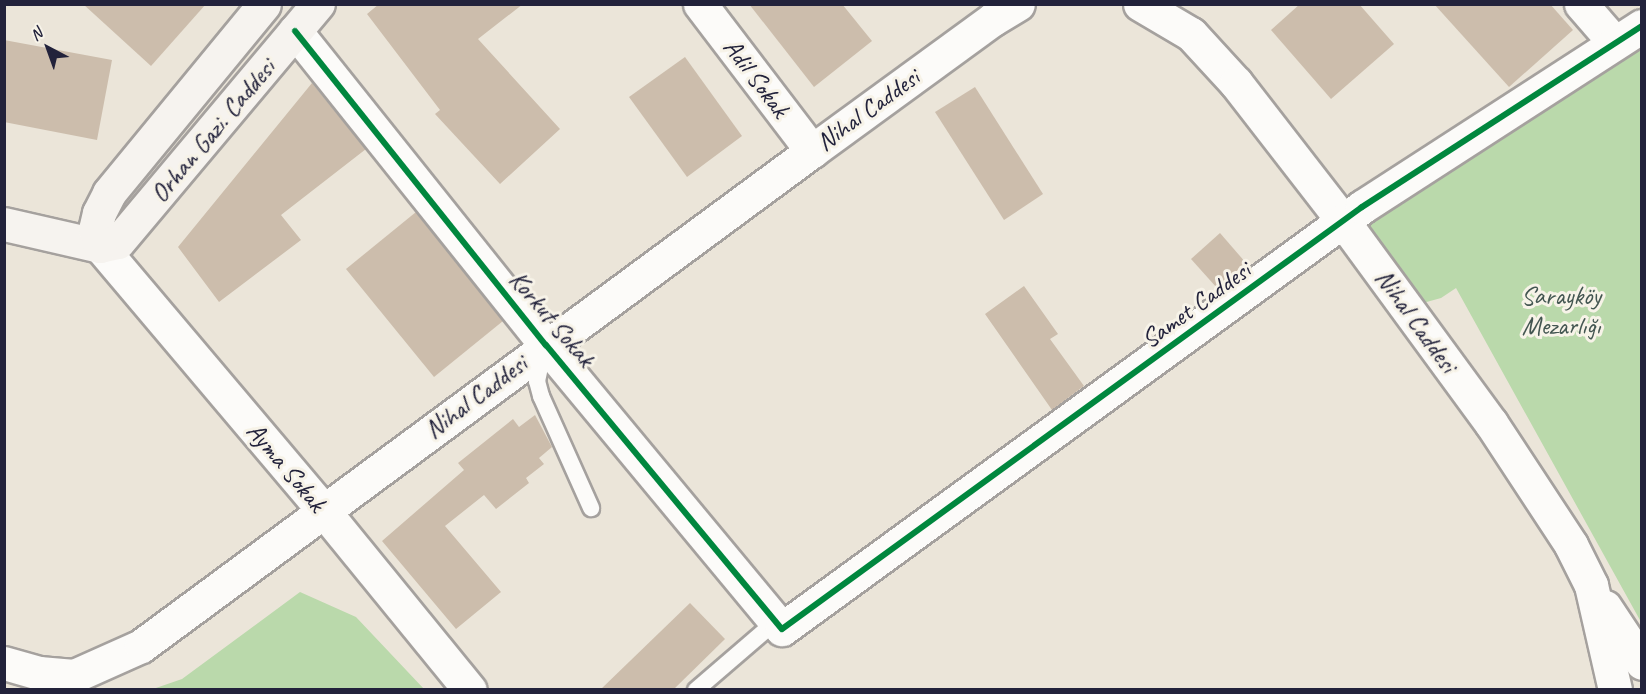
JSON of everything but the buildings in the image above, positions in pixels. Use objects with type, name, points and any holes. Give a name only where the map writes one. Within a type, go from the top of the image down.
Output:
[{"type":"street","name":"Orhan Gazi. Caddesi","points":[[264,4],[109,193],[99,213],[95,230],[100,246],[118,242],[130,230],[318,4]]},
{"type":"street","name":"Adil Sokak","points":[[700,4],[812,151]]},
{"type":"street","name":"Nihal Caddesi","points":[[4,663],[39,673],[74,676],[141,646],[546,345],[993,19],[1018,4]]},
{"type":"street","name":"Nihal Caddesi","points":[[1140,4],[1191,34],[1236,83],[1343,221],[1491,423],[1571,545],[1591,585],[1615,690]]},
{"type":"street","points":[[1581,4],[1628,34]]},
{"type":"street","name":"Korkut Sokak","points":[[295,31],[775,629]]},
{"type":"street","name":"Samet Caddesi","points":[[775,629],[1343,221],[1628,34]]},
{"type":"street","points":[[4,224],[100,246]]},
{"type":"street","name":"Ayma Sokak","points":[[100,246],[323,510],[470,690]]},
{"type":"street","points":[[1591,585],[1641,663]]},
{"type":"lane","points":[[546,345],[538,366],[537,381],[541,396],[591,508]]},
{"type":"lane","points":[[696,690],[775,629]]},
{"type":"green space","name":"Sarayköy Mezarlığı","points":[[1641,47],[1641,622],[1456,288],[1441,298],[1423,303],[1364,219]]},
{"type":"green space","points":[[300,592],[356,617],[424,689],[153,689],[182,679]]},
{"type":"cycle path","points":[[295,31],[546,345],[782,629],[1362,207],[1642,26]]}]
